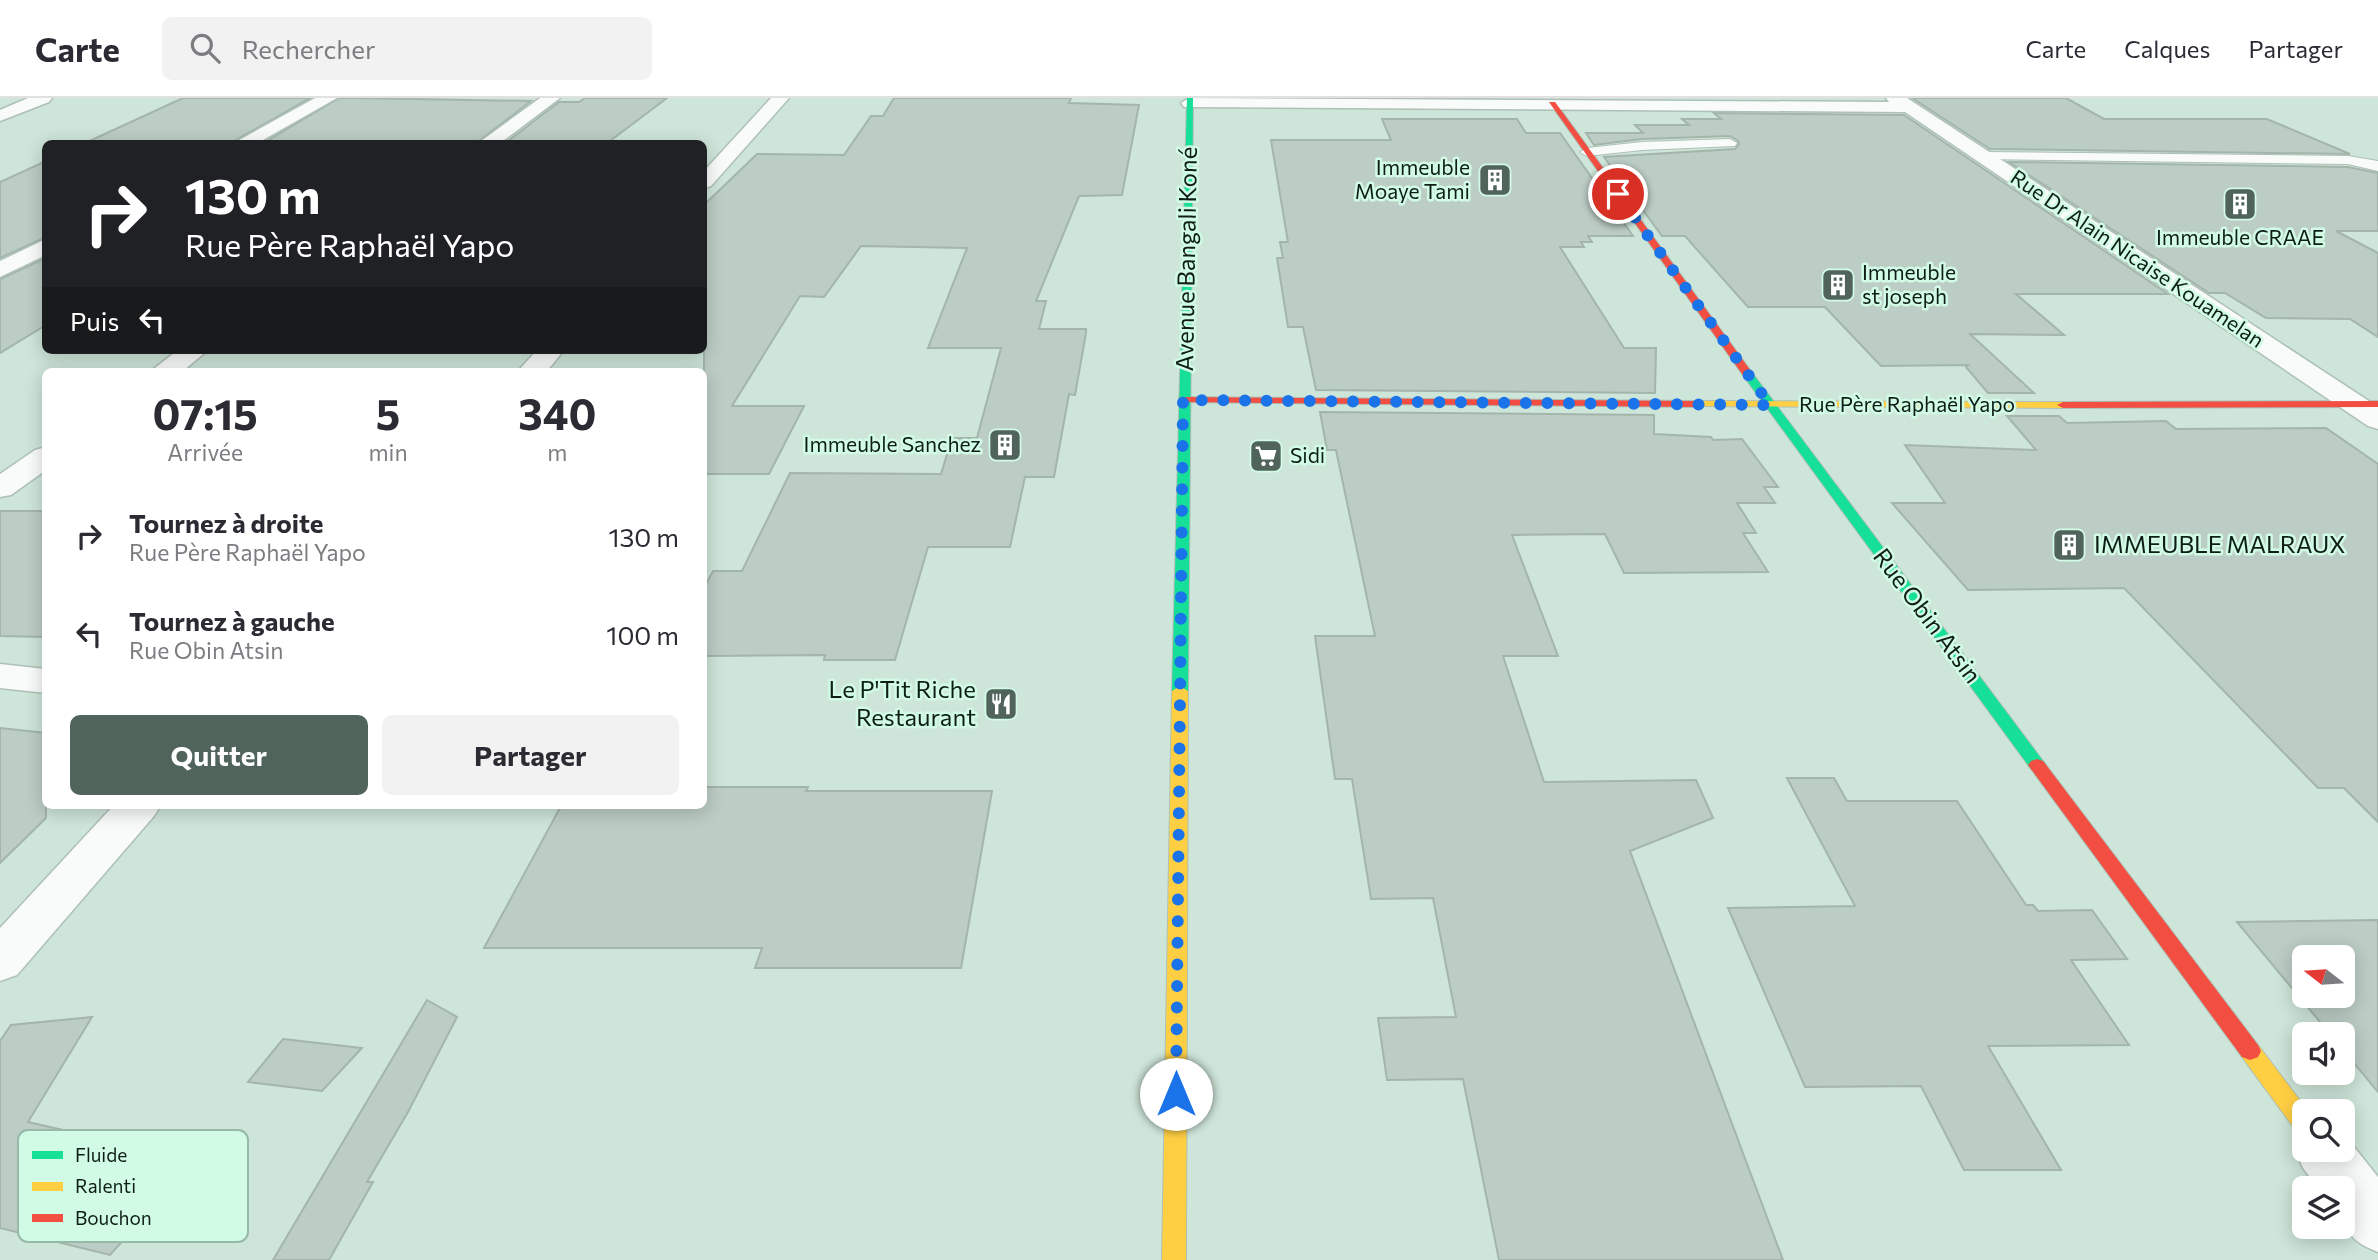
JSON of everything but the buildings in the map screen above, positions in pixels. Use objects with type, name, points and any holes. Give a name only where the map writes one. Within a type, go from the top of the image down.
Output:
[{"type":"street","points":[[0,116],[43,98]]},
{"type":"street","points":[[249,140],[328,98]]},
{"type":"street","points":[[492,140],[551,98]]},
{"type":"street","points":[[707,179],[780,98]]},
{"type":"street","points":[[1190,101],[1552,104],[1902,102]]},
{"type":"street","name":"Avenue Bangali Koné","points":[[1174,1260],[1183,400],[1190,101]]},
{"type":"street","name":"Rue Dr Alain Nicaise Kouamelan","points":[[1902,102],[2378,420]]},
{"type":"street","name":"Rue Obin Atsin","points":[[1552,104],[1770,405],[2292,1108]]},
{"type":"street","points":[[0,270],[42,248]]},
{"type":"street","points":[[169,368],[189,354]]},
{"type":"street","points":[[535,368],[547,354]]},
{"type":"street","name":"Rue Père Raphaël Yapo","points":[[1183,400],[1770,405],[2378,404]]},
{"type":"street","points":[[0,488],[42,459]]},
{"type":"street","points":[[0,676],[42,681]]},
{"type":"street","points":[[0,961],[135,809]]},
{"type":"street","points":[[2332,1162],[2378,1224]]},
{"type":"lane","points":[[1587,152],[1642,146],[1730,143]]},
{"type":"lane","points":[[1982,156],[2348,160],[2378,166]]},
{"type":"traffic: fast","points":[[1180,691],[1190,98]]},
{"type":"traffic: fast","points":[[1749,376],[2037,765]]},
{"type":"traffic: slow","points":[[1693,404],[2063,405]]},
{"type":"traffic: slow","points":[[1174,1260],[1180,691]]},
{"type":"traffic: slow","points":[[2250,1051],[2292,1108]]},
{"type":"traffic: jam","points":[[1552,104],[1749,376]]},
{"type":"traffic: jam","points":[[1183,400],[1693,404]]},
{"type":"traffic: jam","points":[[2063,405],[2378,404]]},
{"type":"traffic: jam","points":[[2037,765],[2250,1051]]},
{"type":"place","name":"Immeuble Moaye Tami","points":[[1495,180]]},
{"type":"place","name":"Immeuble CRAAE","points":[[2240,204]]},
{"type":"place","name":"Immeuble st joseph","points":[[1838,285]]},
{"type":"place","name":"Immeuble Sanchez","points":[[1005,445]]},
{"type":"place","name":"Sidi","points":[[1266,456]]},
{"type":"place","name":"IMMEUBLE MALRAUX","points":[[2069,545]]},
{"type":"place","name":"Le P'Tit Riche Restaurant","points":[[1001,704]]},
{"type":"route","points":[[1176,1094],[1183,400],[1770,405],[1618,194]]}]
